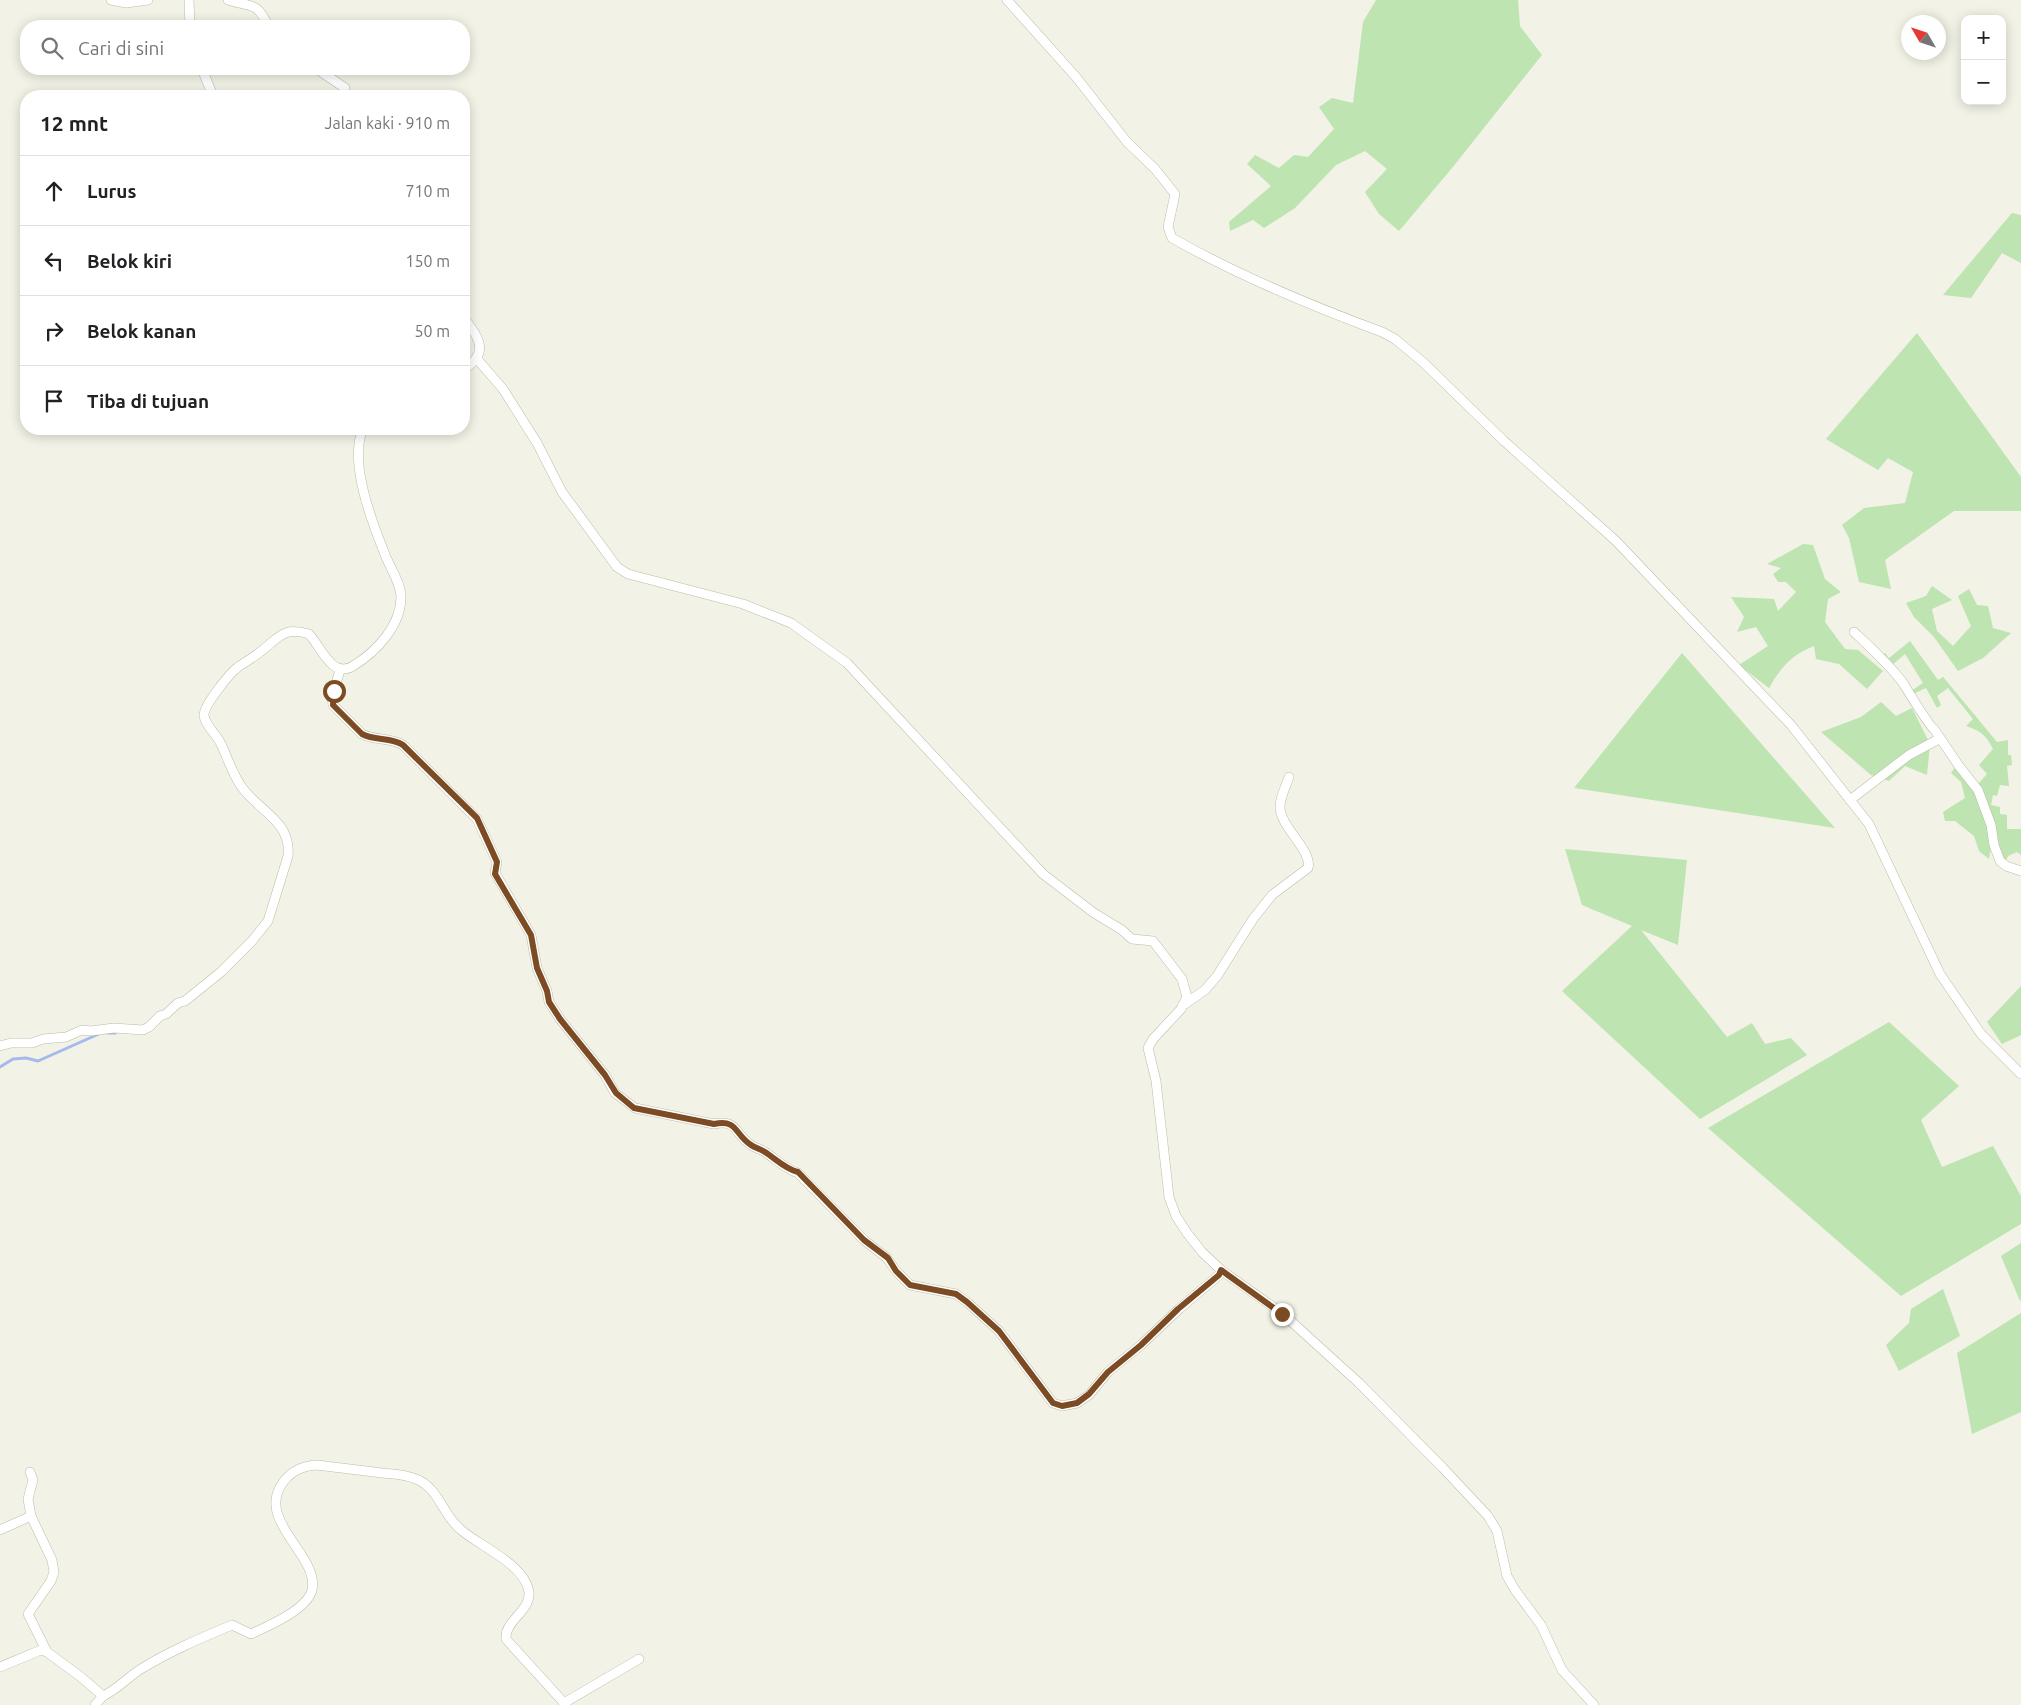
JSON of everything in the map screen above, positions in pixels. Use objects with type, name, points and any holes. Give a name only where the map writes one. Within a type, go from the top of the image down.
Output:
[{"type":"street","points":[[111,0],[126,3],[148,0]]},
{"type":"street","points":[[189,0],[190,20]]},
{"type":"street","points":[[228,0],[239,3],[248,2],[258,7],[265,20]]},
{"type":"street","points":[[1007,0],[1076,77],[1128,142],[1155,169],[1175,194],[1168,227],[1172,238],[1207,258],[1260,284],[1382,332],[1408,350],[1504,441],[1624,549],[1791,725],[1850,800],[1875,836],[1940,974],[1981,1034],[2021,1074]]},
{"type":"street","points":[[204,75],[211,90]]},
{"type":"street","points":[[326,75],[346,88]]},
{"type":"street","points":[[470,326],[478,337],[480,362],[503,389],[537,443],[562,492],[618,567],[628,574],[743,604],[791,623],[846,663],[1043,874],[1132,939],[1153,941],[1185,985],[1187,997],[1185,1004]]},
{"type":"street","points":[[470,367],[480,362]]},
{"type":"street","points":[[362,435],[359,447],[359,477],[401,597],[398,614],[389,633],[362,660],[338,676],[332,697],[333,705],[368,738],[398,742],[403,745],[477,818],[497,862],[495,874],[531,935],[537,968],[547,991],[549,1002],[560,1019],[605,1075],[616,1093],[634,1108],[714,1124],[725,1122],[735,1127],[751,1145],[764,1151],[791,1170],[798,1172],[864,1240],[888,1258],[896,1271],[910,1285],[956,1294],[967,1302],[999,1331],[1053,1403],[1062,1406],[1077,1403],[1089,1394],[1108,1372],[1219,1275],[1221,1270]]},
{"type":"street","points":[[0,1046],[66,1037],[82,1030],[91,1032],[114,1028],[143,1030],[178,1003],[185,1001],[249,948],[272,914],[288,856],[288,844],[283,831],[275,819],[241,787],[219,741],[206,722],[205,711],[209,702],[236,668],[285,632],[297,631],[310,634],[338,676]]},
{"type":"street","points":[[1854,632],[1895,673],[1978,790],[1992,825],[1994,845],[2000,861],[2006,866],[2021,871]]},
{"type":"street","points":[[1850,800],[1909,755],[1940,739]]},
{"type":"street","points":[[1289,777],[1281,801],[1281,813],[1308,859],[1308,868],[1272,895],[1253,919],[1211,983],[1185,1004],[1153,1039],[1148,1052],[1156,1081],[1167,1189],[1171,1205],[1186,1233],[1202,1252],[1221,1270],[1282,1314],[1344,1370],[1437,1462],[1488,1516],[1497,1532],[1503,1564],[1511,1583],[1541,1625],[1562,1670],[1594,1705]]},
{"type":"street","points":[[95,1705],[103,1696],[119,1687],[138,1671],[178,1648],[232,1625],[251,1634],[292,1613],[306,1601],[312,1592],[313,1582],[308,1567],[283,1527],[276,1507],[276,1498],[280,1486],[289,1475],[306,1466],[317,1465],[408,1476],[423,1482],[438,1497],[450,1518],[458,1527],[508,1562],[526,1584],[529,1598],[508,1629],[506,1639],[565,1704],[639,1659]]},
{"type":"street","points":[[30,1472],[32,1482],[28,1499],[31,1516],[52,1560],[54,1572],[51,1581],[28,1614],[47,1652],[81,1676],[103,1696]]},
{"type":"street","points":[[0,1530],[31,1516]]},
{"type":"street","points":[[0,1667],[37,1651],[47,1652]]},
{"type":"green space","points":[[1376,0],[1518,0],[1520,26],[1542,55],[1399,231],[1379,214],[1365,192],[1387,169],[1365,151],[1336,165],[1295,208],[1264,228],[1253,220],[1230,231],[1229,222],[1271,186],[1247,164],[1255,155],[1279,168],[1294,155],[1308,157],[1334,129],[1319,107],[1332,98],[1353,103],[1363,22]]},
{"type":"green space","points":[[2012,213],[2021,215],[2021,263],[2002,253],[1971,298],[1943,295]]},
{"type":"green space","points":[[1917,333],[2021,477],[2021,511],[1954,511],[1885,560],[1891,589],[1859,582],[1849,538],[1842,525],[1864,508],[1905,503],[1913,472],[1888,458],[1878,470],[1826,439]]},
{"type":"green space","points":[[1803,544],[1813,545],[1825,579],[1841,592],[1828,599],[1825,622],[1845,649],[1858,650],[1883,671],[1867,689],[1839,664],[1816,659],[1814,646],[1787,662],[1769,688],[1739,665],[1768,646],[1756,627],[1737,632],[1744,617],[1731,597],[1774,599],[1778,611],[1796,592],[1786,582],[1778,582],[1773,574],[1781,568],[1767,564]]},
{"type":"green space","points":[[1932,586],[1952,600],[1932,609],[1937,631],[1953,646],[1971,626],[1958,596],[1969,589],[1977,605],[1988,606],[1993,628],[2011,633],[1983,658],[1958,671],[1934,637],[1914,617],[1906,603],[1926,596]]},
{"type":"green space","points":[[1910,641],[1938,680],[1944,678],[1997,742],[2008,740],[2008,755],[2011,755],[2012,765],[2007,766],[2009,786],[2000,785],[1997,796],[1993,795],[1991,805],[2000,807],[2000,814],[2007,815],[2007,829],[2021,829],[2021,855],[2017,852],[2008,856],[2005,863],[2001,859],[1978,784],[1987,774],[1979,765],[1993,749],[1982,734],[1966,726],[1973,719],[1948,688],[1937,696],[1941,705],[1937,708],[1926,688],[1913,694],[1911,691],[1923,683],[1905,654],[1891,666],[1881,656],[1885,653],[1889,658]]},
{"type":"green space","points":[[1682,653],[1835,828],[1574,788]]},
{"type":"green space","points":[[1881,702],[1896,716],[1912,708],[1930,744],[1927,775],[1905,766],[1889,781],[1871,775],[1821,732],[1861,717]]},
{"type":"green space","points":[[1955,767],[1972,781],[1993,836],[1989,859],[1979,851],[1974,836],[1955,821],[1945,821],[1943,812],[1965,798],[1961,782],[1951,773]]},
{"type":"green space","points":[[1565,849],[1687,860],[1678,945],[1641,930],[1727,1037],[1752,1023],[1765,1044],[1791,1038],[1807,1055],[1700,1119],[1562,991],[1632,926],[1582,905]]},
{"type":"green space","points":[[2021,986],[2021,1035],[2002,1044],[1987,1022]]},
{"type":"green space","points":[[1889,1022],[1959,1086],[1921,1120],[1942,1167],[1993,1146],[2021,1196],[2021,1224],[1901,1296],[1708,1128]]},
{"type":"green space","points":[[2021,1243],[2021,1300],[2020,1301],[2001,1256]]},
{"type":"green space","points":[[1943,1289],[1960,1336],[1899,1371],[1886,1345],[1909,1323],[1911,1309]]},
{"type":"green space","points":[[2021,1313],[2021,1412],[1972,1434],[1957,1353]]},
{"type":"waterway","points":[[0,1067],[13,1059],[26,1058],[38,1061],[101,1033]]},
{"type":"waterway","points":[[107,1033],[115,1033]]},
{"type":"route","points":[[334,691],[332,697],[333,705],[362,734],[368,738],[398,742],[403,745],[477,818],[497,862],[495,874],[531,935],[537,968],[547,991],[549,1002],[560,1019],[605,1075],[616,1093],[634,1108],[714,1124],[725,1122],[735,1127],[740,1135],[751,1145],[764,1151],[791,1170],[798,1172],[864,1240],[876,1251],[888,1258],[896,1271],[910,1285],[956,1294],[967,1302],[999,1331],[1053,1403],[1058,1406],[1077,1403],[1089,1394],[1108,1372],[1219,1275],[1221,1270],[1282,1314]]}]
